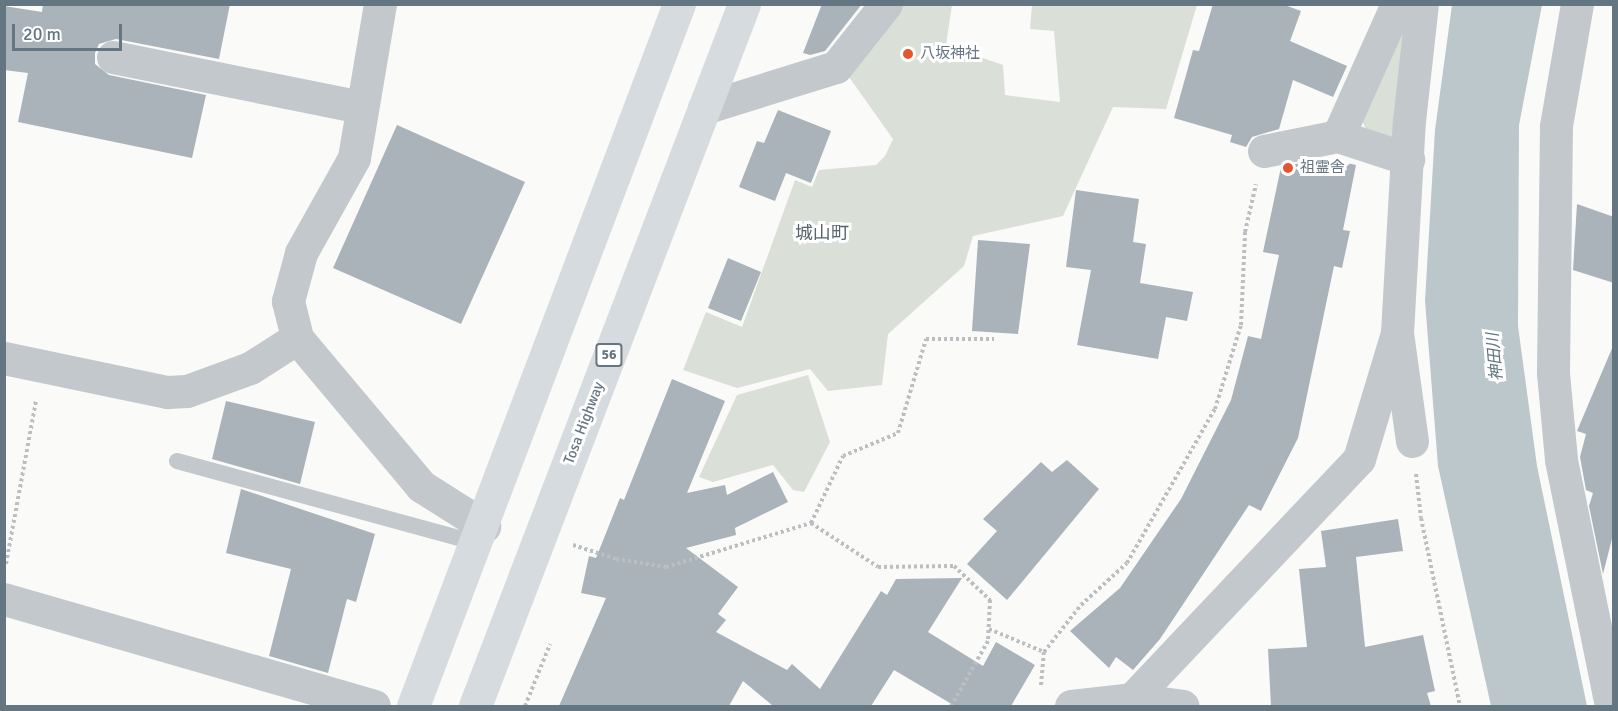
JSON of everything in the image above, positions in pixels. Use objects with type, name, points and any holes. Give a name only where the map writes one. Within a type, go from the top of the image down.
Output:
[{"type":"highway","points":[[413,706],[481,535],[679,4]]},
{"type":"highway","name":"Tosa Highway","points":[[475,706],[744,4]]},
{"type":"street","points":[[380,4],[354,158],[293,274],[288,301],[297,338],[421,486],[481,535]]},
{"type":"street","points":[[704,108],[836,67],[886,4]]},
{"type":"street","points":[[1338,136],[1397,4]]},
{"type":"street","points":[[1412,441],[1397,333],[1408,159],[1422,4]]},
{"type":"street","points":[[1577,4],[1556,126],[1552,373],[1561,460],[1611,690]]},
{"type":"street","points":[[113,57],[361,107]]},
{"type":"street","points":[[1264,151],[1338,136],[1408,159]]},
{"type":"street","points":[[1132,699],[1359,459],[1397,333]]},
{"type":"street","points":[[4,358],[42,370],[167,392],[187,391],[250,368],[297,338]]},
{"type":"street","points":[[4,599],[374,706]]},
{"type":"street","points":[[1071,706],[1132,699],[1183,706]]},
{"type":"lane","points":[[177,461],[481,535]]},
{"type":"path","points":[[1040,696],[1044,652],[1081,605],[1127,563],[1215,409],[1240,325],[1245,232],[1264,151]]},
{"type":"path","points":[[543,530],[586,551],[666,567],[811,523],[843,456],[898,433],[926,339],[994,339]]},
{"type":"path","points":[[4,571],[42,370]]},
{"type":"path","points":[[1412,441],[1421,518],[1460,706]]},
{"type":"path","points":[[811,523],[878,567],[954,566],[990,600],[988,641],[951,706]]},
{"type":"path","points":[[989,629],[1044,652]]},
{"type":"path","points":[[525,706],[550,644]]},
{"type":"shaded area","points":[[896,5],[952,5],[946,45],[1003,65],[1005,95],[1060,102],[1054,31],[1030,29],[1032,5],[1197,5],[1166,109],[1113,107],[1063,216],[973,236],[964,266],[888,334],[882,385],[828,391],[810,369],[737,388],[683,370],[706,312],[742,327],[795,180],[812,187],[819,170],[876,165],[885,156],[893,139],[849,77],[858,57]]},
{"type":"shaded area","points":[[1407,5],[1399,144],[1369,137],[1359,113]]},
{"type":"shaded area","points":[[808,375],[830,442],[804,492],[793,490],[773,465],[713,482],[699,477],[737,395]]},
{"type":"water","name":"神田川","points":[[1452,5],[1542,5],[1519,125],[1518,326],[1537,466],[1587,706],[1491,706],[1438,466],[1425,301],[1435,130]]},
{"type":"building","points":[[43,4],[230,4],[219,59],[116,39],[99,44],[95,53],[95,64],[109,75],[206,95],[192,158],[18,122],[28,73],[4,70],[4,6],[42,12]]},
{"type":"building","points":[[822,4],[862,4],[825,51],[810,55],[803,53]]},
{"type":"building","points":[[1213,4],[1282,4],[1301,11],[1290,41],[1347,66],[1333,97],[1293,80],[1279,129],[1252,137],[1246,147],[1230,142],[1232,135],[1174,118],[1193,50],[1199,51]]},
{"type":"building","points":[[778,110],[831,131],[811,183],[786,173],[775,201],[739,187],[757,141],[764,143]]},
{"type":"building","points":[[397,125],[525,182],[461,324],[333,268]]},
{"type":"building","points":[[1324,158],[1356,165],[1343,230],[1350,231],[1342,268],[1334,266],[1298,438],[1261,511],[1249,505],[1160,639],[1133,670],[1116,657],[1109,668],[1070,631],[1120,588],[1181,499],[1231,400],[1248,336],[1261,339],[1279,255],[1263,252],[1281,167]]},
{"type":"building","points":[[1076,190],[1139,199],[1133,242],[1146,244],[1140,283],[1193,292],[1187,321],[1166,317],[1158,359],[1077,345],[1091,270],[1066,267]]},
{"type":"building","points":[[1577,204],[1614,217],[1614,283],[1573,270]]},
{"type":"building","points":[[978,240],[1030,244],[1018,334],[972,331]]},
{"type":"building","points":[[728,258],[761,272],[741,321],[708,308]]},
{"type":"building","points":[[1613,346],[1614,531],[1603,574],[1589,506],[1593,493],[1586,490],[1580,457],[1586,434],[1577,431]]},
{"type":"building","points":[[672,379],[725,401],[687,493],[725,485],[727,495],[773,472],[788,502],[735,528],[736,535],[686,548],[738,587],[718,614],[726,620],[716,632],[787,670],[792,664],[820,689],[881,591],[887,595],[896,579],[962,578],[928,632],[983,666],[996,642],[1035,665],[1011,706],[955,706],[894,670],[871,706],[773,706],[743,681],[729,706],[559,706],[606,598],[581,593],[589,556],[596,558],[620,498],[624,500]]},
{"type":"building","points":[[226,401],[315,422],[300,484],[212,459]]},
{"type":"building","points":[[1067,460],[1099,489],[1007,600],[967,564],[997,531],[983,519],[1041,462],[1052,472]]},
{"type":"building","points":[[241,489],[375,534],[356,602],[347,599],[328,673],[269,656],[291,569],[226,553]]},
{"type":"building","points":[[1398,519],[1403,551],[1356,557],[1365,647],[1423,635],[1435,691],[1427,693],[1431,706],[1271,706],[1268,649],[1307,647],[1299,569],[1326,567],[1321,531]]},
{"type":"place","name":"八坂神社","points":[[908,54]]},
{"type":"place","name":"祖霊舎","points":[[1288,168]]},
{"type":"district","name":"城山町","points":[[822,233]]}]
